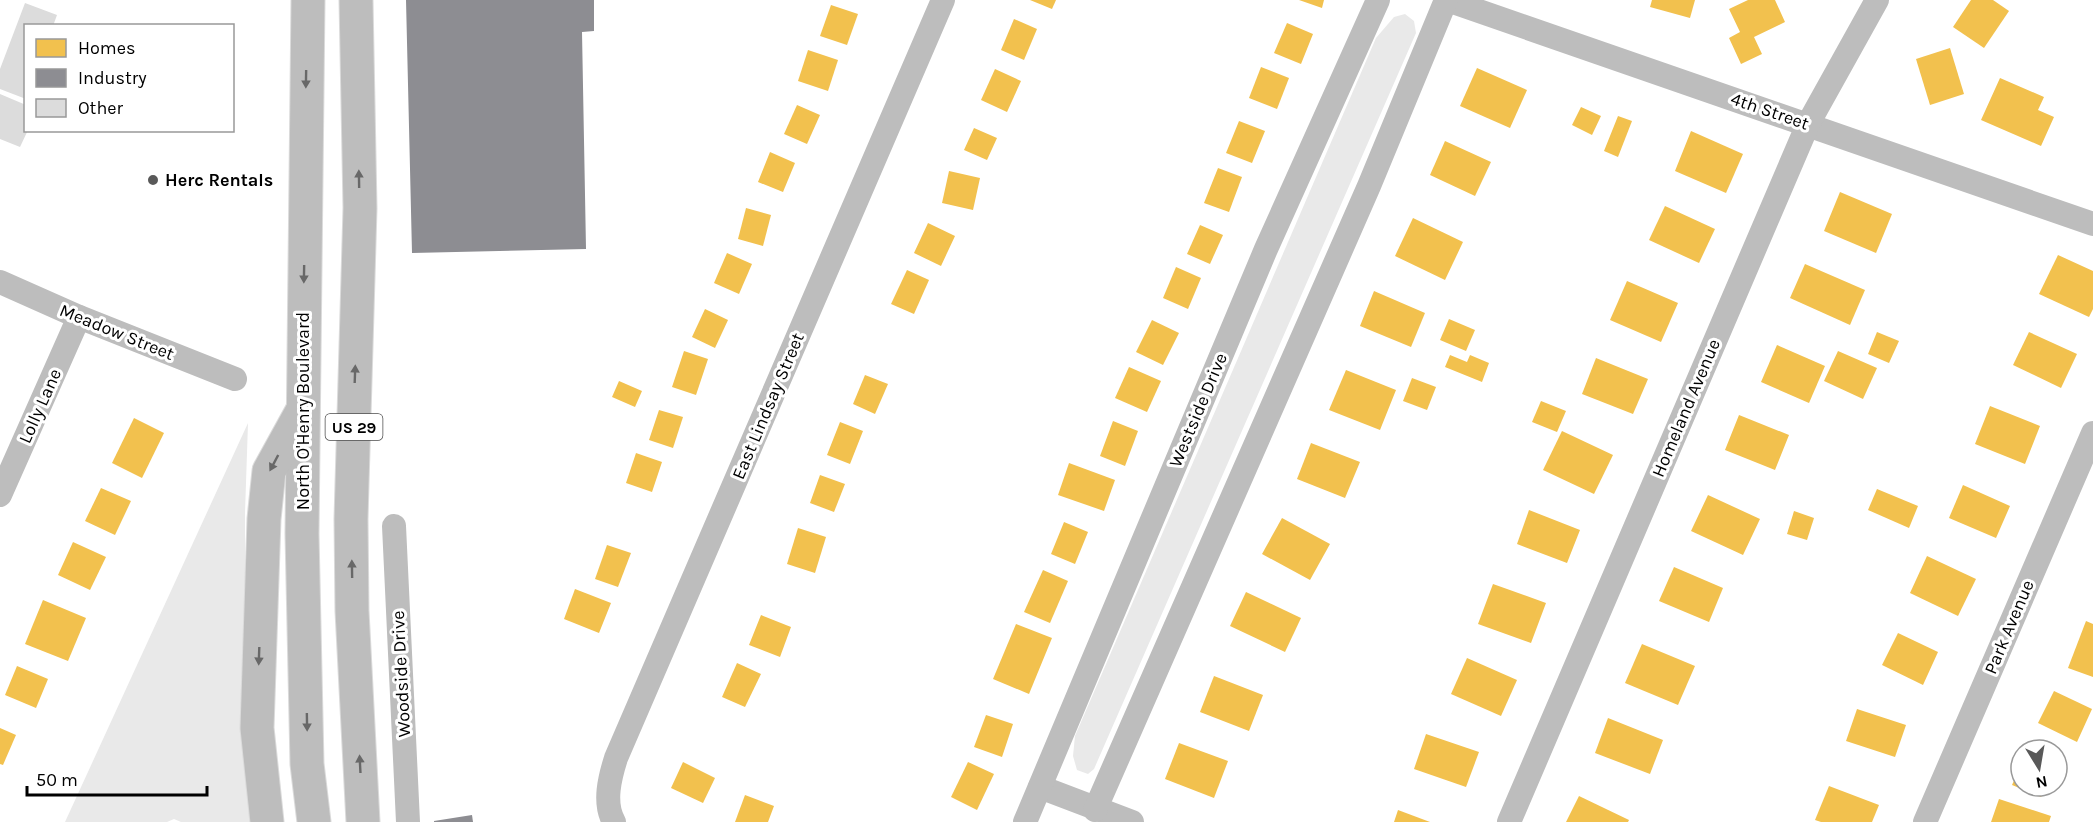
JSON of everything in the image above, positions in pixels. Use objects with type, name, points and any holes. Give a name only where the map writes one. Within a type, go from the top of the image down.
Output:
[{"type":"highway","points":[[357,16],[369,0]]},
{"type":"highway","name":"North O'Henry Boulevard","points":[[305,7],[302,534],[307,764],[314,822]]},
{"type":"highway","name":"US 29","points":[[357,16],[360,208],[351,519],[352,611],[363,822]]},
{"type":"highway","points":[[267,822],[257,728],[264,519],[269,471],[302,412]]},
{"type":"street","name":"East Lindsay Street","points":[[612,818],[609,778],[616,758],[943,0]]},
{"type":"street","name":"Westside Drive","points":[[1024,822],[1266,249],[1378,0]]},
{"type":"street","points":[[1095,810],[1370,186],[1447,0]]},
{"type":"street","name":"4th Street","points":[[1447,0],[2093,224]]},
{"type":"street","name":"Homeland Avenue","points":[[1509,822],[1808,124],[1876,0]]},
{"type":"street","name":"Meadow Street","points":[[0,282],[79,317],[235,379]]},
{"type":"street","name":"Lolly Lane","points":[[0,495],[79,317]]},
{"type":"street","name":"Park Avenue","points":[[1925,822],[2093,433]]},
{"type":"street","name":"Woodside Drive","points":[[394,526],[408,822]]},
{"type":"street","points":[[1040,787],[1095,810],[1132,822]]},
{"type":"shaded area","points":[[1405,14],[1414,21],[1416,33],[1094,769],[1088,774],[1077,770],[1073,756],[1075,736],[1376,38],[1394,17]]},
{"type":"shaded area","points":[[248,423],[245,513],[245,670],[252,822],[181,822],[174,819],[167,822],[65,822]]},
{"type":"building: Homes","points":[[1030,0],[1056,0],[1052,9]]},
{"type":"building: Homes","points":[[1299,0],[1324,0],[1322,8]]},
{"type":"building: Homes","points":[[1652,0],[1695,0],[1690,18],[1650,7]]},
{"type":"building: Homes","points":[[1748,0],[1775,0],[1785,22],[1754,37],[1762,54],[1741,64],[1729,38],[1740,32],[1729,9]]},
{"type":"building: Homes","points":[[1971,0],[1993,0],[2009,11],[1984,48],[1953,27]]},
{"type":"building: Homes","points":[[831,5],[858,14],[847,45],[820,36]]},
{"type":"building: Homes","points":[[1014,19],[1037,29],[1024,60],[1001,50]]},
{"type":"building: Homes","points":[[1287,23],[1313,34],[1301,64],[1274,53]]},
{"type":"building: Homes","points":[[1950,48],[1964,94],[1930,105],[1916,59]]},
{"type":"building: Homes","points":[[808,50],[838,60],[828,91],[798,81]]},
{"type":"building: Homes","points":[[1261,67],[1289,78],[1277,109],[1249,98]]},
{"type":"building: Homes","points":[[1477,68],[1527,90],[1510,128],[1460,106]]},
{"type":"building: Homes","points":[[995,69],[1021,81],[1007,112],[981,100]]},
{"type":"building: Homes","points":[[2000,78],[2044,97],[2038,110],[2054,117],[2041,146],[1981,120]]},
{"type":"building: Homes","points":[[797,105],[820,115],[807,144],[784,134]]},
{"type":"building: Homes","points":[[1581,107],[1601,116],[1592,135],[1572,125]]},
{"type":"building: Homes","points":[[1618,116],[1632,121],[1618,157],[1604,151]]},
{"type":"building: Homes","points":[[1239,121],[1265,131],[1252,163],[1226,153]]},
{"type":"building: Homes","points":[[974,128],[997,138],[987,160],[964,150]]},
{"type":"building: Homes","points":[[1691,131],[1743,154],[1726,193],[1675,171]]},
{"type":"building: Homes","points":[[1445,141],[1491,162],[1475,196],[1430,175]]},
{"type":"building: Homes","points":[[770,152],[795,163],[783,192],[758,182]]},
{"type":"building: Homes","points":[[1218,168],[1242,177],[1229,212],[1204,203]]},
{"type":"building: Homes","points":[[949,171],[980,178],[973,210],[942,203]]},
{"type":"building: Homes","points":[[1840,192],[1892,214],[1876,253],[1824,231]]},
{"type":"building: Homes","points":[[1665,206],[1715,229],[1699,263],[1649,240]]},
{"type":"building: Homes","points":[[746,208],[771,215],[763,246],[738,239]]},
{"type":"building: Homes","points":[[1413,218],[1463,242],[1445,280],[1395,256]]},
{"type":"building: Homes","points":[[928,223],[955,236],[941,266],[914,253]]},
{"type":"building: Homes","points":[[1200,225],[1223,235],[1210,264],[1187,254]]},
{"type":"building: Homes","points":[[727,253],[752,264],[739,294],[714,283]]},
{"type":"building: Homes","points":[[2058,255],[2093,271],[2093,309],[2089,317],[2039,294]]},
{"type":"building: Homes","points":[[1805,264],[1865,290],[1850,325],[1790,298]]},
{"type":"building: Homes","points":[[1176,267],[1201,278],[1188,309],[1163,298]]},
{"type":"building: Homes","points":[[907,270],[929,280],[914,314],[891,304]]},
{"type":"building: Homes","points":[[1627,281],[1678,303],[1661,342],[1610,320]]},
{"type":"building: Homes","points":[[1374,291],[1425,313],[1411,347],[1360,326]]},
{"type":"building: Homes","points":[[705,309],[728,320],[715,348],[692,337]]},
{"type":"building: Homes","points":[[1449,319],[1475,330],[1466,351],[1440,340]]},
{"type":"building: Homes","points":[[1152,320],[1179,333],[1163,365],[1136,352]]},
{"type":"building: Homes","points":[[1877,332],[1899,341],[1889,363],[1868,354]]},
{"type":"building: Homes","points":[[2029,332],[2077,354],[2061,388],[2013,365]]},
{"type":"building: Homes","points":[[1777,345],[1825,366],[1809,403],[1761,382]]},
{"type":"building: Homes","points":[[684,351],[708,359],[696,395],[672,387]]},
{"type":"building: Homes","points":[[1838,351],[1877,368],[1863,399],[1824,381]]},
{"type":"building: Homes","points":[[1450,355],[1467,362],[1470,355],[1489,363],[1482,382],[1445,367]]},
{"type":"building: Homes","points":[[1596,358],[1648,379],[1633,414],[1582,394]]},
{"type":"building: Homes","points":[[1129,367],[1161,381],[1147,412],[1115,398]]},
{"type":"building: Homes","points":[[1346,370],[1396,390],[1380,430],[1329,410]]},
{"type":"building: Homes","points":[[865,375],[888,384],[875,414],[853,404]]},
{"type":"building: Homes","points":[[1412,378],[1436,387],[1427,410],[1403,401]]},
{"type":"building: Homes","points":[[619,381],[642,391],[635,407],[612,397]]},
{"type":"building: Homes","points":[[1541,401],[1566,411],[1557,432],[1532,422]]},
{"type":"building: Homes","points":[[1990,406],[2040,426],[2025,464],[1975,444]]},
{"type":"building: Homes","points":[[659,410],[683,417],[673,448],[649,440]]},
{"type":"building: Homes","points":[[1739,415],[1789,435],[1775,470],[1725,450]]},
{"type":"building: Homes","points":[[134,418],[164,433],[142,478],[112,463]]},
{"type":"building: Homes","points":[[1113,421],[1138,431],[1125,466],[1100,456]]},
{"type":"building: Homes","points":[[840,422],[863,431],[850,464],[827,455]]},
{"type":"building: Homes","points":[[1562,431],[1613,455],[1594,494],[1543,470]]},
{"type":"building: Homes","points":[[1311,443],[1360,462],[1345,498],[1297,479]]},
{"type":"building: Homes","points":[[636,453],[662,462],[652,492],[626,483]]},
{"type":"building: Homes","points":[[1069,463],[1115,480],[1104,511],[1058,495]]},
{"type":"building: Homes","points":[[820,475],[845,484],[834,512],[810,503]]},
{"type":"building: Homes","points":[[1963,485],[2010,506],[1996,538],[1949,518]]},
{"type":"building: Homes","points":[[101,488],[131,501],[115,535],[85,521]]},
{"type":"building: Homes","points":[[1877,489],[1918,506],[1909,528],[1868,510]]},
{"type":"building: Homes","points":[[1708,495],[1760,519],[1743,555],[1691,531]]},
{"type":"building: Homes","points":[[1529,510],[1580,530],[1567,563],[1517,544]]},
{"type":"building: Homes","points":[[1794,511],[1814,518],[1807,540],[1787,534]]},
{"type":"building: Homes","points":[[1282,518],[1330,544],[1310,580],[1262,554]]},
{"type":"building: Homes","points":[[1064,522],[1088,532],[1075,564],[1051,554]]},
{"type":"building: Homes","points":[[798,528],[826,537],[815,573],[787,564]]},
{"type":"building: Homes","points":[[73,542],[106,557],[90,590],[58,575]]},
{"type":"building: Homes","points":[[607,545],[631,553],[618,587],[595,579]]},
{"type":"building: Homes","points":[[1927,556],[1976,579],[1958,616],[1910,593]]},
{"type":"building: Homes","points":[[1674,567],[1723,588],[1709,622],[1659,601]]},
{"type":"building: Homes","points":[[1043,570],[1068,581],[1050,623],[1024,612]]},
{"type":"building: Homes","points":[[1493,584],[1546,603],[1531,643],[1478,624]]},
{"type":"building: Homes","points":[[575,589],[611,603],[599,633],[564,619]]},
{"type":"building: Homes","points":[[1246,592],[1301,618],[1285,652],[1230,626]]},
{"type":"building: Homes","points":[[43,600],[86,618],[68,661],[25,644]]},
{"type":"building: Homes","points":[[761,615],[791,627],[780,657],[749,645]]},
{"type":"building: Homes","points":[[2086,621],[2093,624],[2093,677],[2068,668]]},
{"type":"building: Homes","points":[[1016,624],[1052,638],[1029,694],[993,679]]},
{"type":"building: Homes","points":[[1898,633],[1938,652],[1923,685],[1882,665]]},
{"type":"building: Homes","points":[[1642,644],[1695,666],[1678,705],[1625,683]]},
{"type":"building: Homes","points":[[1467,658],[1517,680],[1501,716],[1451,694]]},
{"type":"building: Homes","points":[[737,663],[761,674],[745,707],[722,697]]},
{"type":"building: Homes","points":[[17,666],[48,679],[36,708],[5,695]]},
{"type":"building: Homes","points":[[1214,676],[1263,695],[1249,731],[1200,712]]},
{"type":"building: Homes","points":[[2054,691],[2092,709],[2077,742],[2038,723]]},
{"type":"building: Homes","points":[[1857,709],[1906,725],[1895,757],[1846,741]]},
{"type":"building: Homes","points":[[986,715],[1013,724],[1002,757],[974,747]]},
{"type":"building: Homes","points":[[1608,718],[1663,740],[1650,774],[1595,753]]},
{"type":"building: Homes","points":[[0,728],[16,735],[3,765],[0,764]]},
{"type":"building: Homes","points":[[1426,734],[1479,752],[1466,787],[1414,769]]},
{"type":"building: Homes","points":[[1179,743],[1228,761],[1214,798],[1165,779]]},
{"type":"building: Homes","points":[[683,762],[715,778],[703,803],[671,788]]},
{"type":"building: Homes","points":[[968,762],[994,774],[977,810],[951,797]]},
{"type":"building: Homes","points":[[1829,786],[1879,805],[1872,822],[1815,820]]},
{"type":"building: Homes","points":[[745,795],[774,806],[768,822],[735,822]]},
{"type":"building: Homes","points":[[1579,796],[1629,820],[1628,822],[1566,822]]},
{"type":"building: Homes","points":[[1999,799],[2051,816],[2049,822],[1991,822]]},
{"type":"building: Homes","points":[[1398,810],[1430,822],[1394,822]]},
{"type":"building: Industry","points":[[406,0],[594,0],[594,31],[582,32],[586,249],[412,253]]},
{"type":"building: Industry","points":[[472,815],[473,822],[434,822],[434,821]]},
{"type":"building: Other","points":[[25,3],[57,15],[54,24],[24,24],[24,98],[0,89],[0,69]]},
{"type":"building: Other","points":[[0,94],[24,104],[24,132],[27,132],[20,147],[0,139]]},
{"type":"place","name":"Herc Rentals","points":[[153,180]]}]
